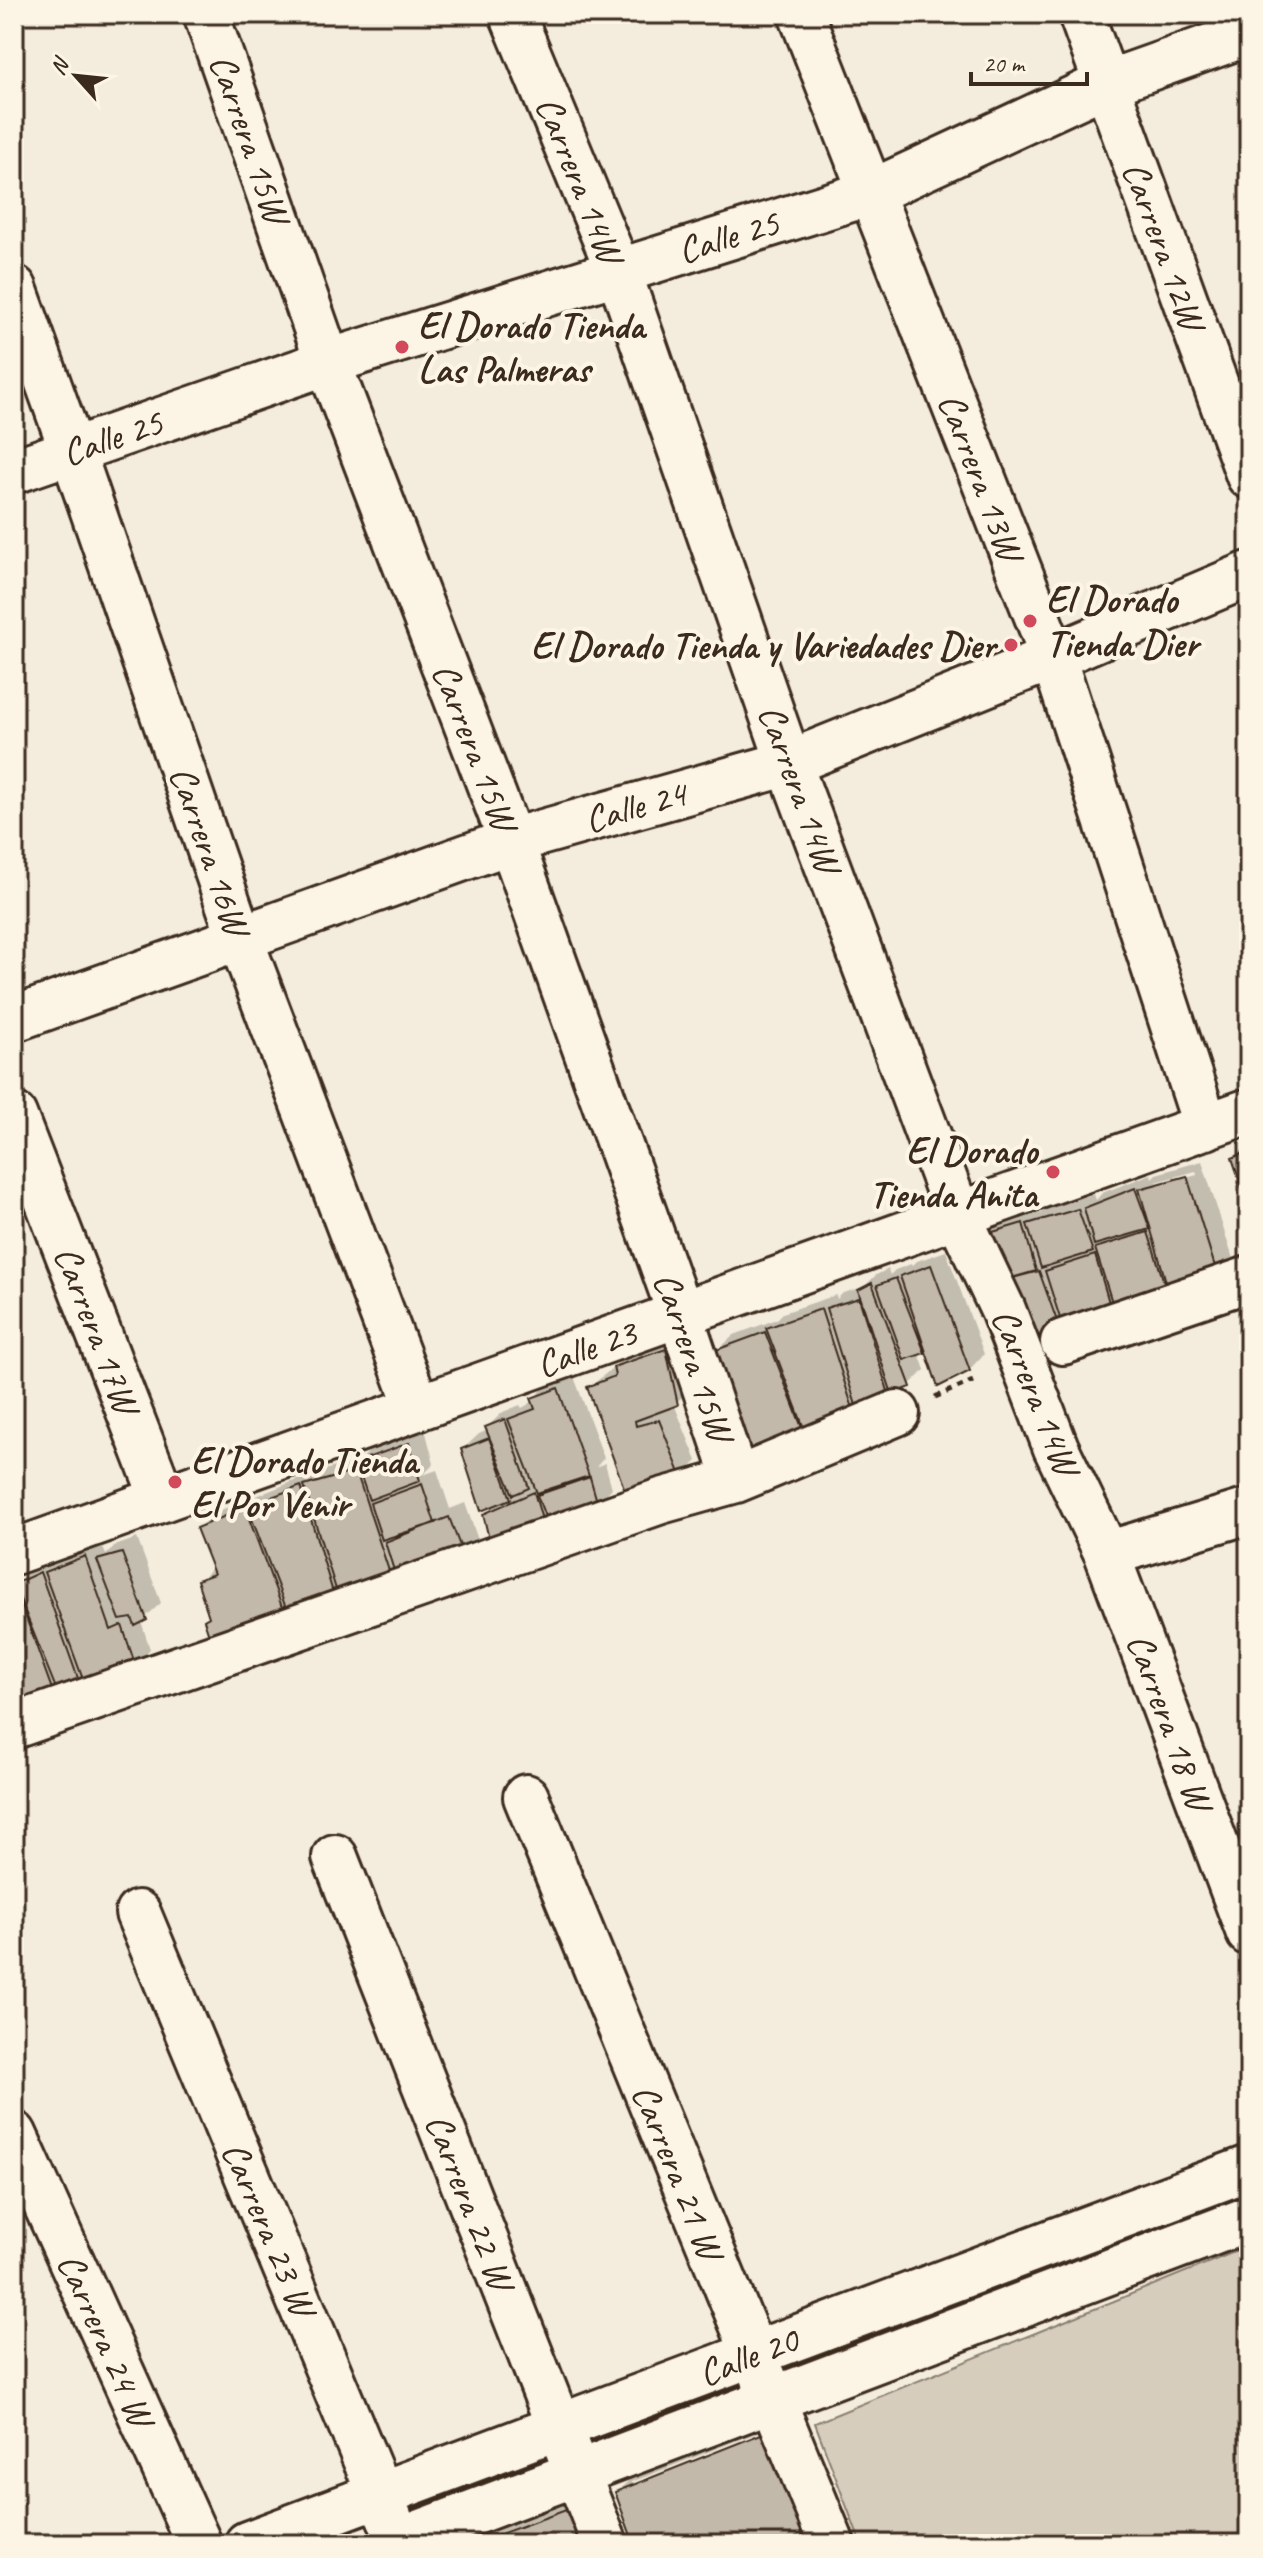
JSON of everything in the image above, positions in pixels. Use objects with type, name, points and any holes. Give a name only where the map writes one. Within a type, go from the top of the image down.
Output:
[{"type":"street","name":"Carrera 15W","points":[[206,14],[328,362],[511,841],[736,1480]]},
{"type":"street","name":"Carrera 14W","points":[[512,14],[618,270],[789,763],[958,1215],[1003,1310],[1056,1448],[1107,1554]]},
{"type":"street","name":"Carrera 13W","points":[[801,14],[1053,657],[1206,1127]]},
{"type":"street","name":"Carrera 12W","points":[[1081,14],[1249,476]]},
{"type":"street","name":"Calle 25","points":[[14,471],[328,362],[870,193],[1105,84],[1249,33]]},
{"type":"street","name":"Carrera 16W","points":[[14,288],[240,938],[418,1408]]},
{"type":"street","name":"Calle 24","points":[[14,1019],[511,841],[789,763],[1249,574]]},
{"type":"street","name":"Calle 23","points":[[14,1552],[1249,1111]]},
{"type":"street","name":"Carrera 17W","points":[[14,1115],[163,1499]]},
{"type":"street","points":[[1063,1342],[1249,1279]]},
{"type":"street","points":[[14,1726],[661,1501],[736,1480],[897,1413]]},
{"type":"street","points":[[1107,1554],[1249,1511]]},
{"type":"street","name":"Carrera 18 W","points":[[1107,1554],[1249,1933]]},
{"type":"street","name":"Carrera 21 W","points":[[526,1797],[832,2544]]},
{"type":"street","name":"Carrera 22 W","points":[[335,1857],[605,2544]]},
{"type":"street","name":"Carrera 23 W","points":[[138,1913],[380,2494],[396,2543]]},
{"type":"street","name":"Carrera 24 W","points":[[14,2134],[199,2544]]},
{"type":"street","name":"Calle 20","points":[[247,2544],[1249,2168]]},
{"type":"street","name":"Calle 20","points":[[396,2543],[1249,2219]]},
{"type":"street","points":[[1110,2221],[1126,2265]]},
{"type":"street","points":[[938,2285],[957,2329]]},
{"type":"shaded area","points":[[1249,2246],[1249,2544],[861,2544],[815,2423]]},
{"type":"building","points":[[1249,1151],[1249,1208],[1232,1158]]},
{"type":"building","points":[[1187,1176],[1219,1280],[1171,1299],[1139,1189]]},
{"type":"building","points":[[1135,1188],[1150,1229],[1094,1245],[1084,1208]]},
{"type":"building","points":[[1078,1209],[1093,1252],[1041,1268],[1027,1224]]},
{"type":"building","points":[[1023,1223],[1036,1271],[994,1283],[976,1237]]},
{"type":"building","points":[[1148,1232],[1169,1298],[1116,1315],[1095,1248]]},
{"type":"building","points":[[1095,1255],[1113,1316],[1065,1334],[1045,1271]]},
{"type":"building","points":[[931,1265],[970,1371],[938,1387],[900,1276]]},
{"type":"building","points":[[1039,1271],[1062,1335],[1023,1348],[994,1283]]},
{"type":"building","points":[[896,1278],[925,1353],[904,1360],[877,1285]]},
{"type":"building","points":[[872,1283],[911,1387],[892,1394],[858,1290]]},
{"type":"building","points":[[859,1298],[892,1404],[859,1415],[826,1308]]},
{"type":"building","points":[[821,1309],[856,1418],[807,1436],[766,1328]]},
{"type":"building","points":[[765,1332],[804,1433],[744,1452],[716,1350]]},
{"type":"building","points":[[666,1349],[678,1405],[635,1421],[636,1426],[659,1420],[682,1478],[630,1504],[587,1387],[615,1376],[613,1367]]},
{"type":"building","points":[[558,1388],[589,1476],[537,1493],[508,1419],[535,1409],[531,1398]]},
{"type":"building","points":[[505,1419],[529,1488],[513,1495],[485,1427]]},
{"type":"building","points":[[489,1438],[511,1499],[481,1511],[461,1449]]},
{"type":"building","points":[[409,1443],[420,1481],[369,1500],[356,1462]]},
{"type":"building","points":[[356,1471],[392,1580],[338,1596],[304,1486]]},
{"type":"building","points":[[590,1477],[598,1505],[547,1522],[537,1495]]},
{"type":"building","points":[[422,1484],[435,1523],[382,1540],[370,1503]]},
{"type":"building","points":[[301,1486],[334,1596],[288,1613],[247,1506]]},
{"type":"building","points":[[534,1492],[543,1523],[490,1543],[483,1514]]},
{"type":"building","points":[[245,1508],[285,1615],[211,1641],[204,1620],[209,1617],[197,1580],[214,1574],[196,1528]]},
{"type":"building","points":[[449,1517],[463,1554],[397,1580],[385,1542]]},
{"type":"building","points":[[122,1553],[147,1620],[135,1626],[132,1618],[120,1620],[97,1560]]},
{"type":"building","points":[[85,1556],[111,1630],[122,1625],[136,1667],[85,1685],[44,1572]]},
{"type":"building","points":[[40,1572],[81,1687],[59,1696],[14,1584]]},
{"type":"building","points":[[16,1590],[54,1695],[27,1706],[14,1670]]},
{"type":"building","points":[[14,1670],[27,1706],[14,1710]]},
{"type":"building","points":[[771,2430],[816,2544],[634,2544],[615,2492]]},
{"type":"building","points":[[588,2502],[604,2544],[473,2544]]},
{"type":"place","name":"El Dorado Tienda Las Palmeras","points":[[402,347]]},
{"type":"place","name":"El Dorado Tienda Dier","points":[[1030,621]]},
{"type":"place","name":"El Dorado Tienda y Variedades Dier","points":[[1011,645]]},
{"type":"place","name":"El Dorado Tienda Anita","points":[[1053,1172]]},
{"type":"place","name":"El Dorado Tienda El Por Venir","points":[[175,1482]]}]
